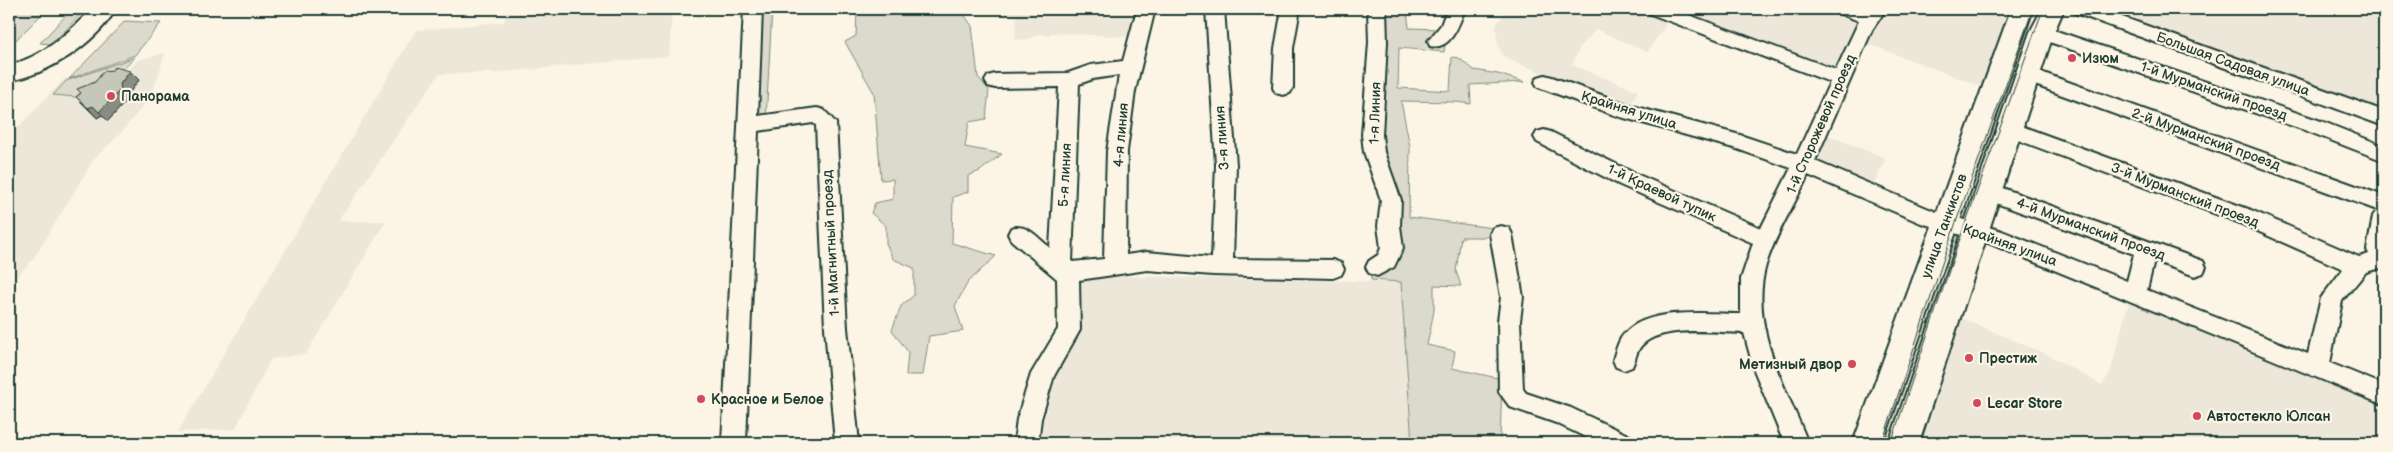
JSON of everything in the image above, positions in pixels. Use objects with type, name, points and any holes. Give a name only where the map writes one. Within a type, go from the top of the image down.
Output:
[{"type":"main road","points":[[9,73],[38,63],[56,53],[71,42],[105,9]]},
{"type":"main road","name":"улица Танкистов","points":[[1868,443],[2022,9]]},
{"type":"main road","name":"улица Танкистов","points":[[1904,443],[1948,316],[1987,191],[2048,20]]},
{"type":"street","points":[[734,443],[754,9]]},
{"type":"street","name":"4-я линия","points":[[1115,264],[1118,151],[1125,91],[1146,9]]},
{"type":"street","name":"3-я линия","points":[[1214,9],[1226,165],[1222,267]]},
{"type":"street","points":[[1283,88],[1284,48],[1291,9]]},
{"type":"street","name":"1-я Линия","points":[[1377,9],[1378,51],[1372,135],[1374,152],[1391,200],[1389,226],[1392,248],[1386,261],[1377,267]]},
{"type":"street","points":[[1437,41],[1449,27],[1456,9]]},
{"type":"street","points":[[1655,9],[1841,79]]},
{"type":"street","points":[[1845,9],[1874,14]]},
{"type":"street","name":"Большая Садовая улица","points":[[2082,9],[2384,119]]},
{"type":"street","name":"1-й Сторожевой проезд","points":[[1764,239],[1784,205],[1863,29],[1874,14]]},
{"type":"street","name":"1-й Мурманский проезд","points":[[2048,20],[2384,154]]},
{"type":"street","points":[[995,81],[1069,80],[1091,72],[1132,67]]},
{"type":"street","name":"2-й Мурманский проезд","points":[[2028,75],[2384,204]]},
{"type":"street","name":"5-я линия","points":[[1026,443],[1028,419],[1043,374],[1069,330],[1068,279],[1060,259],[1069,80]]},
{"type":"street","name":"Крайняя улица","points":[[1545,82],[1624,111],[1740,142],[1802,165],[1928,217],[1974,231],[2135,294],[2384,395]]},
{"type":"street","name":"1-й Магнитный проезд","points":[[748,125],[817,115],[826,123],[826,156],[836,328],[847,443]]},
{"type":"street","name":"3-й Мурманский проезд","points":[[2009,129],[2244,216],[2358,266]]},
{"type":"street","name":"1-й Краевой тупик","points":[[1552,141],[1628,179],[1764,239]]},
{"type":"street","name":"4-й Мурманский проезд","points":[[1987,191],[2195,267]]},
{"type":"street","points":[[2316,368],[2332,298],[2358,266],[2383,259],[2378,250],[2384,216]]},
{"type":"street","points":[[1019,234],[1053,263],[1064,270],[1077,273],[1097,270],[1115,264],[1147,261],[1222,267],[1333,268]]},
{"type":"street","points":[[1501,234],[1512,297],[1510,321],[1511,392],[1518,400],[1563,414],[1621,443]]},
{"type":"street","points":[[1764,239],[1756,264],[1751,291],[1753,324],[1767,375],[1796,443]]},
{"type":"street","points":[[2135,294],[2146,249]]},
{"type":"street","points":[[1624,360],[1625,352],[1633,338],[1643,331],[1661,325],[1684,323],[1753,324]]},
{"type":"shaded area","points":[[9,9],[47,9],[9,47]]},
{"type":"shaded area","points":[[507,9],[672,9],[669,56],[495,73],[439,74],[338,221],[386,221],[306,354],[271,359],[235,429],[178,432],[416,30],[504,22]]},
{"type":"shaded area","points":[[759,9],[772,9],[766,120],[755,119]]},
{"type":"shaded area","points":[[857,9],[960,9],[972,26],[978,77],[989,90],[986,119],[969,122],[965,147],[1002,154],[980,171],[968,176],[968,192],[953,197],[952,243],[996,256],[968,282],[955,306],[963,331],[929,336],[923,375],[906,375],[908,352],[892,330],[901,306],[914,295],[914,268],[893,259],[886,243],[886,226],[871,213],[875,203],[893,199],[893,179],[881,180],[874,93],[845,42],[856,36]]},
{"type":"shaded area","points":[[965,9],[1138,9],[1133,37],[1051,33],[1049,35],[1038,34],[1030,39],[1015,40],[1017,15]]},
{"type":"shaded area","points":[[1380,9],[1407,11],[1409,28],[1441,29],[1447,32],[1444,52],[1399,48],[1398,88],[1450,91],[1452,57],[1459,58],[1474,70],[1498,74],[1524,82],[1470,85],[1471,104],[1401,101],[1410,147],[1409,217],[1493,228],[1487,237],[1461,237],[1456,271],[1461,286],[1434,285],[1434,311],[1427,345],[1455,351],[1452,368],[1502,379],[1500,443],[1456,443],[1435,439],[1434,443],[1412,443],[1401,282],[1371,280],[1371,271],[1391,264],[1379,149],[1382,45]]},
{"type":"shaded area","points":[[1507,9],[1640,9],[1669,20],[1647,52],[1596,29],[1579,49],[1572,65],[1638,91],[1629,108],[1503,56],[1497,42],[1496,25]]},
{"type":"shaded area","points":[[1673,9],[1833,9],[1854,17],[1858,21],[1840,68],[1833,68]]},
{"type":"shaded area","points":[[1885,9],[2014,9],[1983,87],[1863,42],[1870,28],[1879,21]]},
{"type":"shaded area","points":[[2088,9],[2384,9],[2384,116],[2350,102]]},
{"type":"shaded area","points":[[69,12],[81,14],[52,44],[40,43]]},
{"type":"shaded area","points":[[125,21],[161,23],[135,55],[69,79]]},
{"type":"shaded area","points":[[165,53],[152,95],[120,134],[94,159],[34,258],[9,286],[9,137],[65,78],[128,70],[138,60]]},
{"type":"shaded area","points":[[135,57],[104,91],[87,98],[53,95],[66,81]]},
{"type":"shaded area","points":[[1824,134],[1886,158],[1872,188],[1814,161]]},
{"type":"shaded area","points":[[1109,276],[1401,282],[1412,443],[1042,443],[1043,423],[1056,378],[1067,357],[1073,331],[1076,279]]},
{"type":"shaded area","points":[[2130,297],[2384,403],[2384,443],[1916,443],[1957,316],[2050,356],[2102,385],[2110,373]]},
{"type":"building","points":[[115,67],[130,71],[120,84],[121,89],[99,112],[93,106],[88,108],[76,97],[81,93],[77,89],[95,82],[104,71],[112,70]]},
{"type":"tram line","points":[[1882,443],[1955,225],[2033,9]]},
{"type":"tram line","points":[[1891,443],[1958,244],[2043,9]]},
{"type":"place","name":"Изюм","points":[[2072,58]]},
{"type":"place","name":"Панорама","points":[[111,96]]},
{"type":"place","name":"Престиж","points":[[1969,358]]},
{"type":"place","name":"Метизный двор","points":[[1852,364]]},
{"type":"place","name":"Красное и Белое","points":[[701,399]]},
{"type":"place","name":"Lecar Store","points":[[1977,403]]},
{"type":"place","name":"Автостекло Юлсан","points":[[2197,416]]}]
